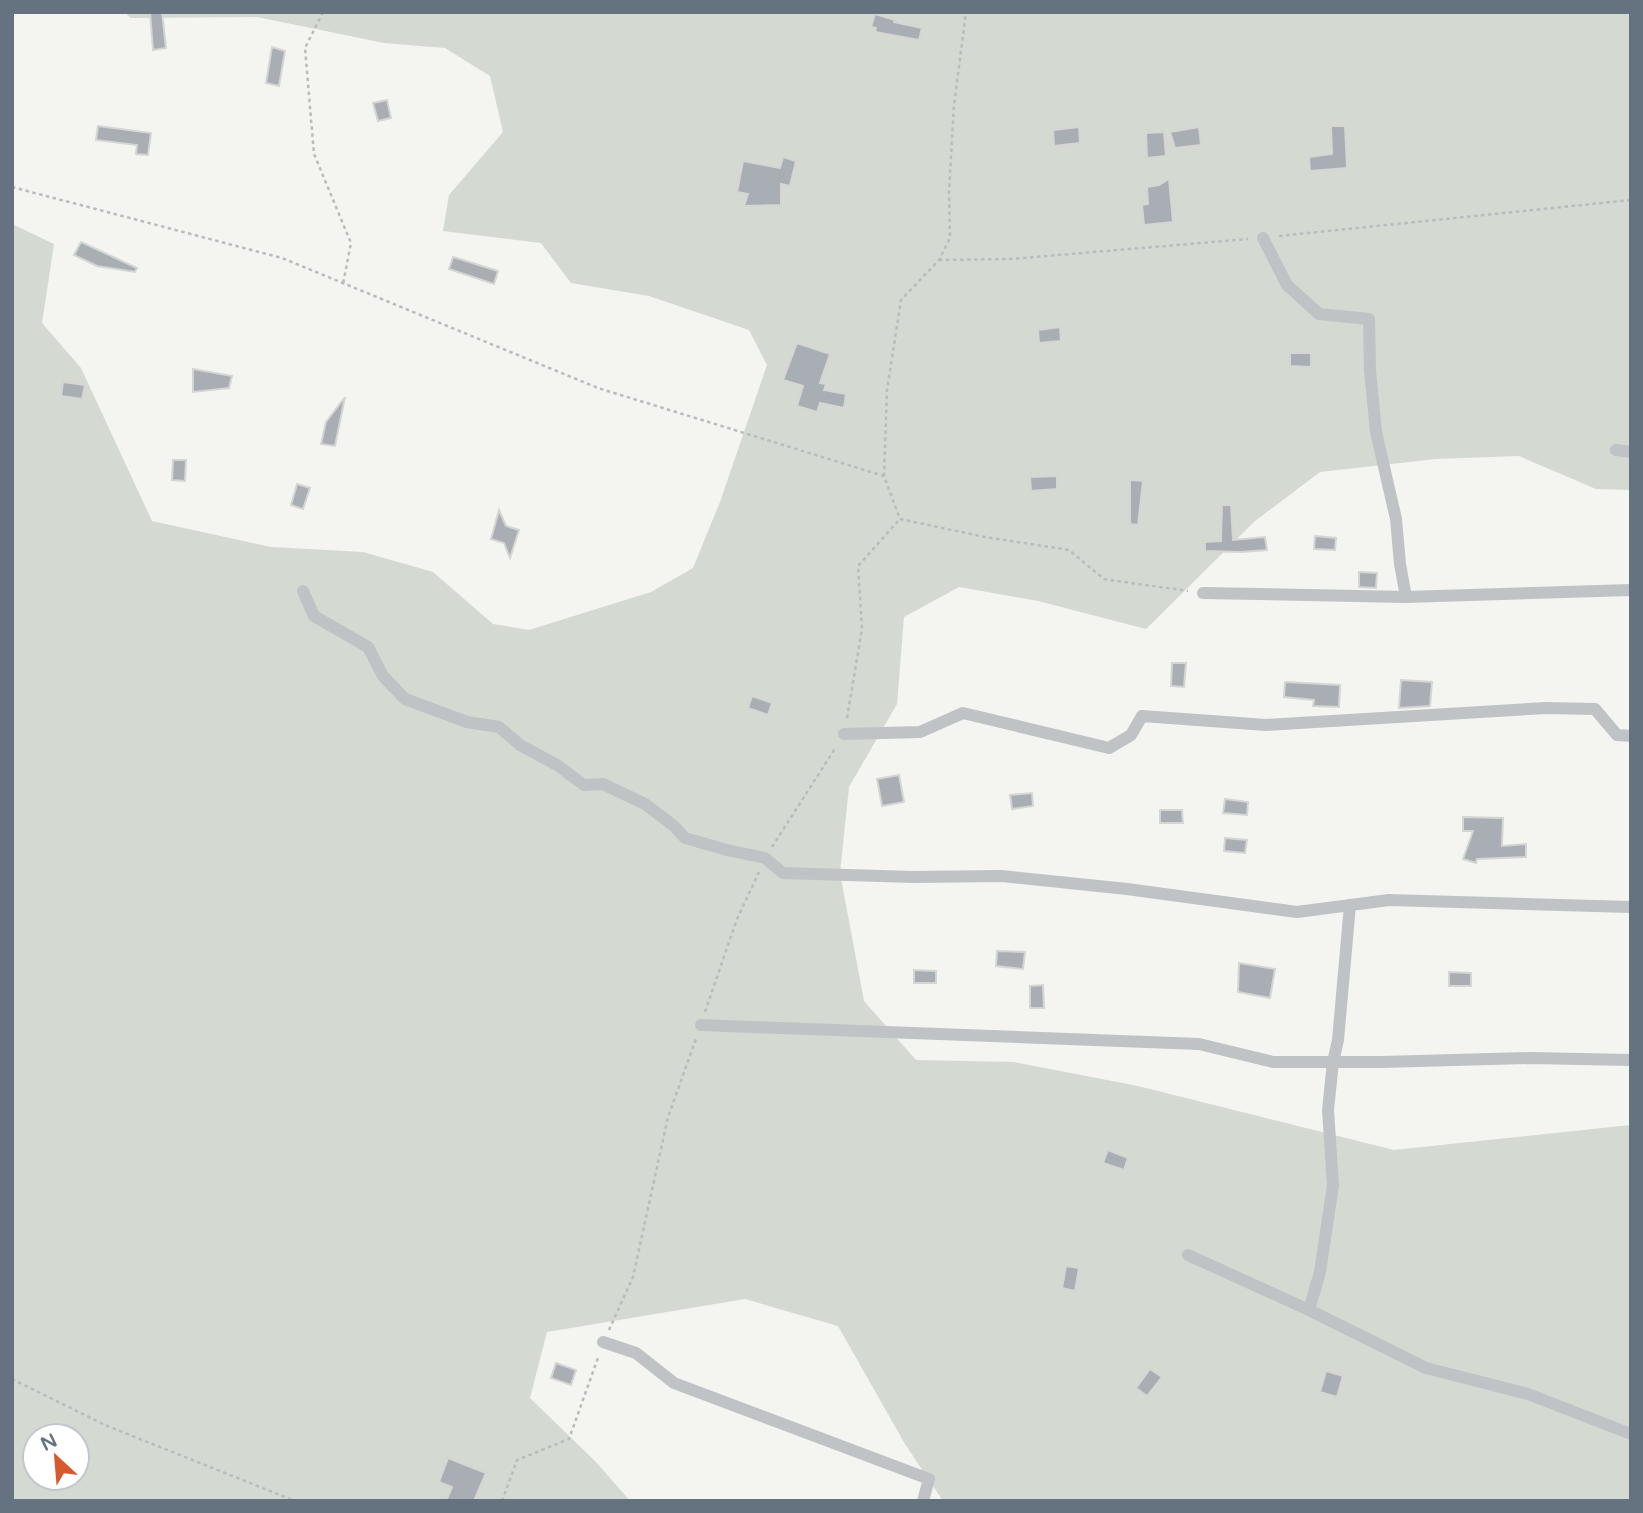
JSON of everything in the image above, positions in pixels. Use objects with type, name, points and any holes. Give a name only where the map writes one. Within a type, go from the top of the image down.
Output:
[{"type":"street","points":[[1263,238],[1287,285],[1319,314],[1369,319],[1370,370],[1376,432],[1396,519],[1406,597]]},
{"type":"street","points":[[1616,450],[1631,452]]},
{"type":"street","points":[[1203,593],[1406,597],[1631,590]]},
{"type":"street","points":[[303,591],[314,616],[368,647],[383,676],[405,699],[467,722],[499,727],[520,745],[557,765],[584,785],[603,784],[645,804],[685,838],[765,858],[783,873],[913,877],[1002,876],[1127,888],[1297,912],[1389,900],[1631,907]]},
{"type":"street","points":[[844,734],[920,732],[963,713],[1109,748],[1130,735],[1142,716],[1266,725],[1546,708],[1595,709],[1617,735],[1631,736]]},
{"type":"street","points":[[1309,1310],[1320,1272],[1333,1185],[1328,1110],[1338,1040],[1350,905]]},
{"type":"street","points":[[701,1025],[1199,1044],[1273,1062],[1530,1058],[1631,1060]]},
{"type":"street","points":[[1188,1255],[1309,1310],[1426,1368],[1528,1394],[1631,1434]]},
{"type":"street","points":[[603,1342],[636,1353],[674,1383],[929,1479],[923,1501]]},
{"type":"path","points":[[323,12],[305,48],[314,154],[351,243],[343,284]]},
{"type":"path","points":[[900,519],[884,476],[887,390],[901,300],[939,260],[950,239],[949,191],[954,105],[966,12]]},
{"type":"path","points":[[12,187],[282,258],[598,388],[884,476]]},
{"type":"path","points":[[939,260],[1011,260],[1186,246],[1631,200]]},
{"type":"path","points":[[900,519],[985,537],[1069,550],[1104,579],[1203,593]]},
{"type":"path","points":[[502,1501],[517,1460],[569,1438],[603,1342],[633,1277],[668,1117],[737,919],[765,858],[844,734],[862,629],[858,566],[900,519]]},
{"type":"path","points":[[12,1379],[105,1425],[295,1501]]},
{"type":"shaded area","points":[[124,12],[1631,12],[1631,490],[1596,489],[1519,456],[1436,459],[1320,472],[1255,521],[1146,629],[1038,601],[959,587],[904,617],[897,704],[849,787],[840,873],[864,1001],[916,1060],[1014,1062],[1138,1086],[1394,1150],[1631,1125],[1631,1501],[943,1501],[905,1444],[838,1326],[745,1299],[547,1332],[530,1398],[596,1462],[630,1501],[12,1501],[12,224],[54,244],[42,323],[81,368],[152,521],[271,547],[363,552],[433,572],[493,624],[529,630],[651,592],[693,568],[720,502],[767,365],[749,330],[649,296],[571,283],[541,243],[443,231],[449,195],[503,132],[490,76],[445,48],[384,43],[257,17],[131,18]]},
{"type":"building","points":[[150,12],[162,12],[166,48],[153,50]]},
{"type":"building","points":[[875,14],[895,20],[894,22],[922,28],[919,40],[875,32],[876,28],[871,27]]},
{"type":"building","points":[[272,47],[285,51],[279,86],[266,83]]},
{"type":"building","points":[[387,100],[391,118],[378,121],[373,103]]},
{"type":"building","points":[[98,126],[151,133],[148,155],[136,154],[137,145],[96,140]]},
{"type":"building","points":[[1331,126],[1345,126],[1347,168],[1310,171],[1309,157],[1332,154]]},
{"type":"building","points":[[1079,127],[1080,143],[1054,146],[1053,130]]},
{"type":"building","points":[[1199,127],[1201,145],[1175,148],[1170,132]]},
{"type":"building","points":[[1164,132],[1166,156],[1147,158],[1146,133]]},
{"type":"building","points":[[783,157],[796,161],[790,186],[781,184],[781,205],[744,206],[748,194],[737,192],[743,161],[780,168]]},
{"type":"building","points":[[1169,179],[1173,222],[1144,225],[1142,205],[1148,204],[1147,187],[1159,185]]},
{"type":"building","points":[[81,242],[137,268],[135,272],[97,266],[74,255]]},
{"type":"building","points":[[453,257],[498,271],[494,284],[449,269]]},
{"type":"building","points":[[1060,327],[1061,341],[1039,343],[1038,330]]},
{"type":"building","points":[[797,343],[830,354],[820,383],[826,384],[824,390],[846,394],[844,408],[820,403],[817,412],[797,406],[803,386],[783,380]]},
{"type":"building","points":[[1290,353],[1311,353],[1311,367],[1290,366]]},
{"type":"building","points":[[193,369],[232,376],[229,388],[193,392]]},
{"type":"building","points":[[63,382],[85,385],[82,399],[61,396]]},
{"type":"building","points":[[345,397],[335,446],[321,444],[326,422]]},
{"type":"building","points":[[173,460],[186,460],[185,481],[172,480]]},
{"type":"building","points":[[1057,476],[1057,489],[1031,491],[1030,477]]},
{"type":"building","points":[[1130,480],[1143,481],[1138,525],[1130,524]]},
{"type":"building","points":[[297,484],[310,488],[303,509],[291,505]]},
{"type":"building","points":[[1222,505],[1231,505],[1233,540],[1265,537],[1267,550],[1205,551],[1205,542],[1221,541]]},
{"type":"building","points":[[499,510],[506,526],[519,530],[510,558],[504,543],[491,539]]},
{"type":"building","points":[[1315,536],[1336,538],[1335,550],[1314,549]]},
{"type":"building","points":[[1359,572],[1377,573],[1376,588],[1359,587]]},
{"type":"building","points":[[1172,663],[1186,663],[1184,687],[1171,686]]},
{"type":"building","points":[[1401,680],[1432,682],[1430,706],[1399,708]]},
{"type":"building","points":[[1285,682],[1340,685],[1339,707],[1313,706],[1314,700],[1284,697]]},
{"type":"building","points":[[752,696],[772,703],[768,715],[748,708]]},
{"type":"building","points":[[899,775],[904,802],[882,806],[877,779]]},
{"type":"building","points":[[1032,793],[1033,806],[1012,809],[1010,795]]},
{"type":"building","points":[[1225,799],[1248,802],[1247,815],[1223,813]]},
{"type":"building","points":[[1160,810],[1182,810],[1183,823],[1160,823]]},
{"type":"building","points":[[1463,817],[1503,818],[1502,846],[1526,844],[1526,857],[1477,859],[1476,863],[1463,859],[1473,831],[1463,831]]},
{"type":"building","points":[[1225,838],[1247,840],[1245,853],[1224,851]]},
{"type":"building","points":[[997,951],[1025,952],[1023,969],[996,966]]},
{"type":"building","points":[[1239,963],[1275,969],[1270,998],[1238,992]]},
{"type":"building","points":[[914,970],[936,971],[936,983],[914,983]]},
{"type":"building","points":[[1449,972],[1471,973],[1471,986],[1449,986]]},
{"type":"building","points":[[1043,985],[1044,1008],[1030,1008],[1030,986]]},
{"type":"building","points":[[1108,1150],[1128,1158],[1124,1170],[1103,1163]]},
{"type":"building","points":[[1066,1266],[1079,1268],[1075,1291],[1062,1288]]},
{"type":"building","points":[[556,1363],[576,1370],[571,1385],[551,1378]]},
{"type":"building","points":[[1150,1369],[1162,1377],[1147,1396],[1136,1388]]},
{"type":"building","points":[[1326,1371],[1343,1376],[1337,1397],[1320,1392]]},
{"type":"building","points":[[448,1458],[486,1473],[474,1501],[446,1501],[452,1487],[439,1482]]}]
